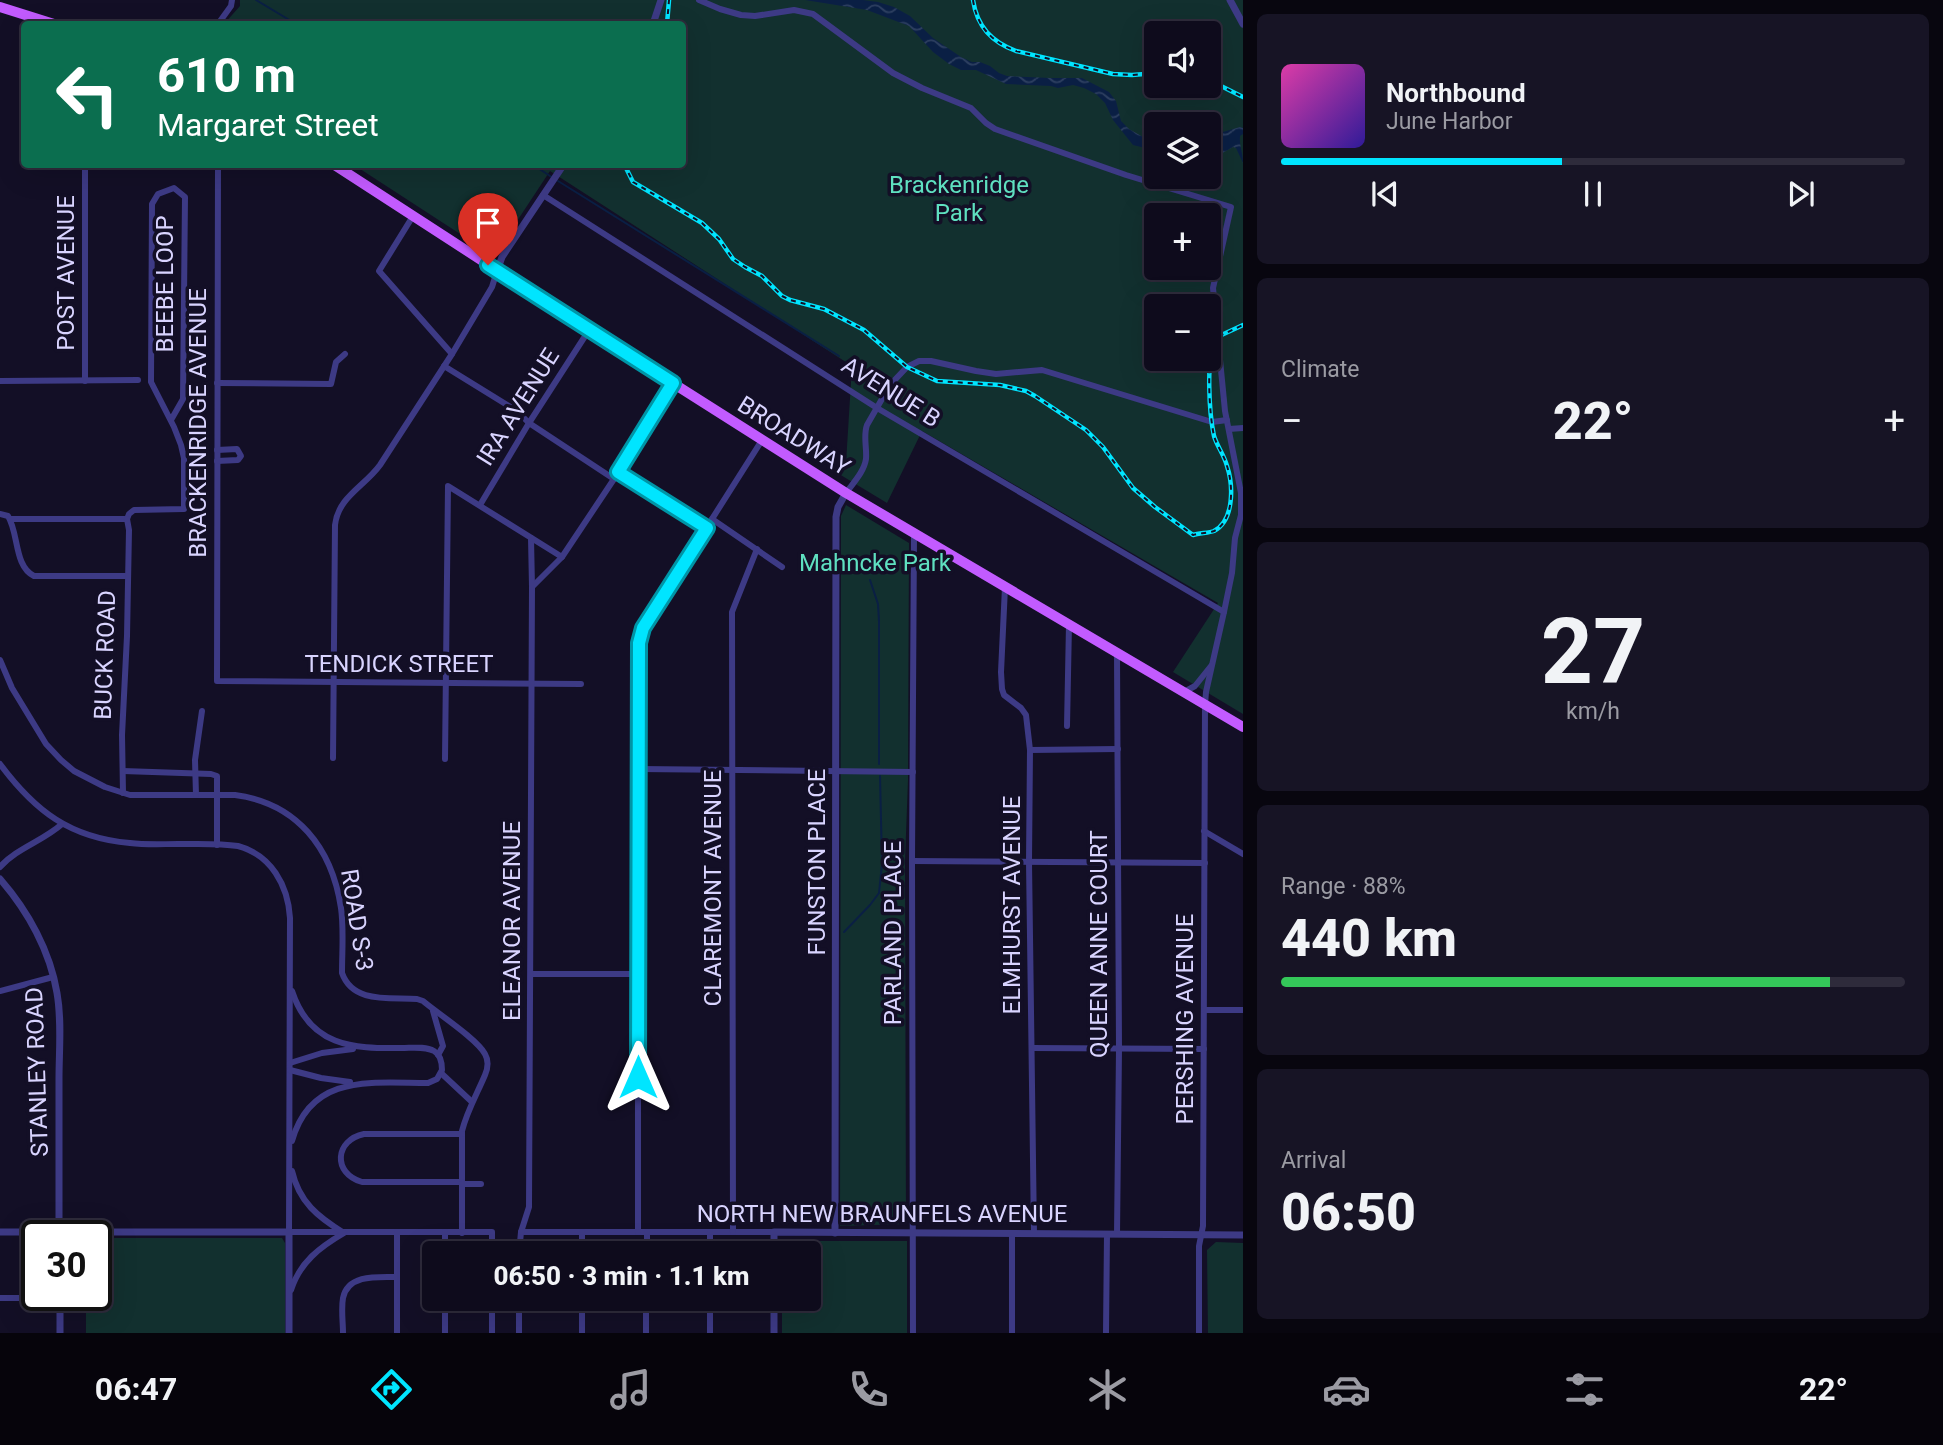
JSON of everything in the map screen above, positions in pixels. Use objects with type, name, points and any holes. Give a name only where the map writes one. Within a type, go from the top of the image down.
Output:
[{"type":"main road","points":[[0,7],[44,21]]},
{"type":"main road","name":"BROADWAY","points":[[339,168],[846,493],[1243,727]]},
{"type":"street","points":[[220,21],[232,0]]},
{"type":"street","points":[[654,21],[661,0]]},
{"type":"street","name":"PERSHING AVENUE","points":[[699,0],[741,15],[755,16],[794,10],[813,14],[893,73],[971,108],[995,129],[1126,175],[1231,206],[1213,288],[1227,420],[1241,493],[1241,515],[1205,705],[1203,1226],[1199,1246],[1199,1333]]},
{"type":"street","points":[[1230,0],[1243,24]]},
{"type":"street","name":"POST AVENUE","points":[[85,168],[85,381]]},
{"type":"street","name":"BRACKENRIDGE AVENUE","points":[[217,681],[218,168]]},
{"type":"street","points":[[333,758],[335,525],[338,510],[352,492],[375,472],[492,288],[502,257],[562,168]]},
{"type":"street","name":"BEEBE LOOP","points":[[174,188],[185,197],[183,399],[171,420],[151,382],[152,205],[158,194],[174,188]]},
{"type":"street","name":"AVENUE B","points":[[543,195],[877,408],[1224,612]]},
{"type":"street","points":[[413,216],[379,271],[452,354]]},
{"type":"street","name":"IRA AVENUE","points":[[480,505],[589,330]]},
{"type":"street","points":[[217,383],[331,384],[336,362],[345,354]]},
{"type":"street","points":[[846,493],[866,460],[867,425],[891,386],[907,367],[919,361],[996,374],[1042,370],[1213,422],[1227,420]]},
{"type":"street","points":[[444,366],[517,411],[529,423],[707,528]]},
{"type":"street","points":[[0,381],[138,380]]},
{"type":"street","points":[[532,587],[562,557],[673,383]]},
{"type":"street","points":[[10,519],[127,519],[129,514],[141,509],[184,509],[184,458],[171,420]]},
{"type":"street","points":[[1229,429],[1243,428]]},
{"type":"street","points":[[638,1232],[638,651],[643,628],[762,440]]},
{"type":"street","points":[[217,450],[237,450],[241,456],[239,460],[217,461]]},
{"type":"street","points":[[444,759],[448,486],[562,557]]},
{"type":"street","name":"FUNSTON PLACE","points":[[835,1233],[836,517],[846,493]]},
{"type":"street","points":[[0,514],[10,519],[22,564],[27,572],[34,576],[127,576]]},
{"type":"street","name":"BUCK ROAD","points":[[123,793],[122,735],[129,530],[127,519]]},
{"type":"street","points":[[712,519],[782,567]]},
{"type":"street","name":"PARLAND PLACE","points":[[914,534],[914,1333]]},
{"type":"street","name":"ELEANOR AVENUE","points":[[520,1241],[529,1207],[531,538]]},
{"type":"street","name":"CLAREMONT AVENUE","points":[[733,1232],[732,612],[757,549]]},
{"type":"street","name":"ELMHURST AVENUE","points":[[1004,587],[1002,689],[1004,695],[1026,715],[1030,750],[1034,1234]]},
{"type":"street","points":[[1067,726],[1069,624]]},
{"type":"street","name":"QUEEN ANNE COURT","points":[[1117,654],[1117,1234]]},
{"type":"street","name":"ROAD S-3","points":[[0,660],[12,688],[46,744],[61,760],[86,778],[123,793],[140,796],[251,797],[284,811],[306,828],[319,844],[336,884],[341,909],[342,973],[345,981],[353,990],[367,996],[423,1001],[477,1044],[485,1054],[488,1064],[486,1074],[472,1102],[462,1134],[462,1233]]},
{"type":"street","points":[[1183,692],[1195,686],[1212,664]]},
{"type":"street","name":"TENDICK STREET","points":[[217,681],[581,684]]},
{"type":"street","points":[[196,795],[195,761],[202,710]]},
{"type":"street","points":[[1030,750],[1118,749]]},
{"type":"street","points":[[0,764],[29,799],[62,824],[93,837],[130,843],[238,846],[255,852],[270,865],[281,881],[290,909],[289,1333]]},
{"type":"street","points":[[639,769],[913,772]]},
{"type":"street","points":[[123,771],[217,776],[217,845]]},
{"type":"street","points":[[0,867],[11,856],[62,824]]},
{"type":"street","points":[[1205,831],[1243,853]]},
{"type":"street","points":[[912,862],[1205,863]]},
{"type":"street","name":"STANLEY ROAD","points":[[0,879],[12,893],[38,936],[57,995],[59,1220]]},
{"type":"street","points":[[531,974],[638,974]]},
{"type":"street","points":[[0,991],[53,977]]},
{"type":"street","points":[[290,983],[300,1009],[310,1023],[343,1044],[363,1048]]},
{"type":"street","points":[[432,1009],[443,1046],[438,1055]]},
{"type":"street","points":[[1203,1010],[1243,1010]]},
{"type":"street","points":[[363,1048],[423,1048],[434,1051],[442,1066],[437,1079],[428,1083],[357,1083],[321,1078],[290,1067],[340,1049],[363,1048]]},
{"type":"street","points":[[1032,1048],[1204,1049]]},
{"type":"street","points":[[441,1073],[472,1102]]},
{"type":"street","points":[[290,1150],[295,1130],[307,1110],[331,1091],[357,1083]]},
{"type":"street","points":[[462,1134],[364,1133],[354,1136],[345,1144],[341,1163],[345,1172],[354,1180],[362,1182],[481,1184]]},
{"type":"street","points":[[290,1163],[296,1186],[308,1206],[344,1233]]},
{"type":"street","points":[[0,1232],[21,1233]]},
{"type":"street","points":[[397,1232],[397,1333]]},
{"type":"street","points":[[445,1232],[445,1241]]},
{"type":"street","points":[[112,1234],[492,1232],[492,1241]]},
{"type":"street","name":"NORTH NEW BRAUNFELS AVENUE","points":[[521,1232],[1243,1235]]},
{"type":"street","points":[[582,1232],[582,1241]]},
{"type":"street","points":[[647,1232],[647,1241]]},
{"type":"street","points":[[710,1232],[710,1241]]},
{"type":"street","points":[[289,1302],[295,1279],[303,1266],[316,1251],[344,1233]]},
{"type":"street","points":[[774,1233],[774,1241]]},
{"type":"street","points":[[1012,1234],[1013,1333]]},
{"type":"street","points":[[1106,1333],[1107,1234]]},
{"type":"street","points":[[343,1333],[343,1299],[347,1289],[357,1280],[397,1277]]},
{"type":"street","points":[[0,1298],[21,1297]]},
{"type":"street","points":[[60,1311],[60,1333]]},
{"type":"street","points":[[445,1311],[445,1333]]},
{"type":"street","points":[[492,1311],[492,1333]]},
{"type":"street","points":[[519,1311],[519,1333]]},
{"type":"street","points":[[582,1311],[582,1333]]},
{"type":"street","points":[[646,1311],[646,1333]]},
{"type":"street","points":[[710,1311],[710,1333]]},
{"type":"street","points":[[774,1311],[774,1333]]},
{"type":"green space","name":"Brackenridge Park","points":[[240,0],[1243,0],[1243,714],[1173,672],[1218,603],[922,431],[887,503],[839,474],[846,463],[852,366],[550,171],[494,256],[359,168],[686,168],[686,21],[227,21],[240,6]]},
{"type":"green space","name":"Mahncke Park","points":[[846,505],[909,543],[905,861],[906,1224],[840,1226],[841,516]]},
{"type":"green space","points":[[112,1238],[282,1238],[285,1243],[285,1333],[86,1333],[86,1311],[112,1311]]},
{"type":"green space","points":[[821,1241],[907,1241],[907,1333],[782,1333],[782,1311],[821,1311]]},
{"type":"green space","points":[[1216,1242],[1243,1243],[1243,1333],[1208,1333],[1207,1250]]},
{"type":"water","points":[[805,0],[863,0],[894,7],[910,16],[933,38],[961,57],[990,66],[1007,76],[1082,78],[1109,92],[1116,101],[1121,121],[1144,138],[1144,148],[1133,145],[1113,120],[1105,103],[1084,88],[1073,85],[1058,88],[1006,84],[976,70],[961,70],[933,52],[909,26],[867,10]]},
{"type":"water","points":[[1243,128],[1240,139],[1243,163],[1236,148],[1221,154],[1221,133]]},
{"type":"waterway","points":[[256,0],[291,21]]},
{"type":"waterway","points":[[538,168],[553,178]]},
{"type":"waterway","points":[[558,181],[839,356]]},
{"type":"waterway","points":[[870,580],[878,604],[879,621],[879,764]]},
{"type":"waterway","points":[[844,932],[879,893],[882,864],[880,776]]},
{"type":"railway","points":[[667,21],[669,0]]},
{"type":"railway","points":[[973,0],[978,18],[987,32],[1016,51],[1113,74],[1144,74]]},
{"type":"railway","points":[[1221,86],[1243,97]]},
{"type":"railway","points":[[626,168],[633,182],[702,223],[719,239],[733,259],[762,276],[782,296],[824,309],[864,330],[907,367],[937,381],[1000,385],[1035,396],[1086,430],[1103,447],[1133,488],[1193,535],[1214,531],[1221,526],[1229,510],[1229,474],[1212,426],[1210,359],[1215,338],[1243,325]]},
{"type":"route","points":[[488,265],[673,383],[618,472],[707,528],[643,628],[639,643],[638,1077]]}]
